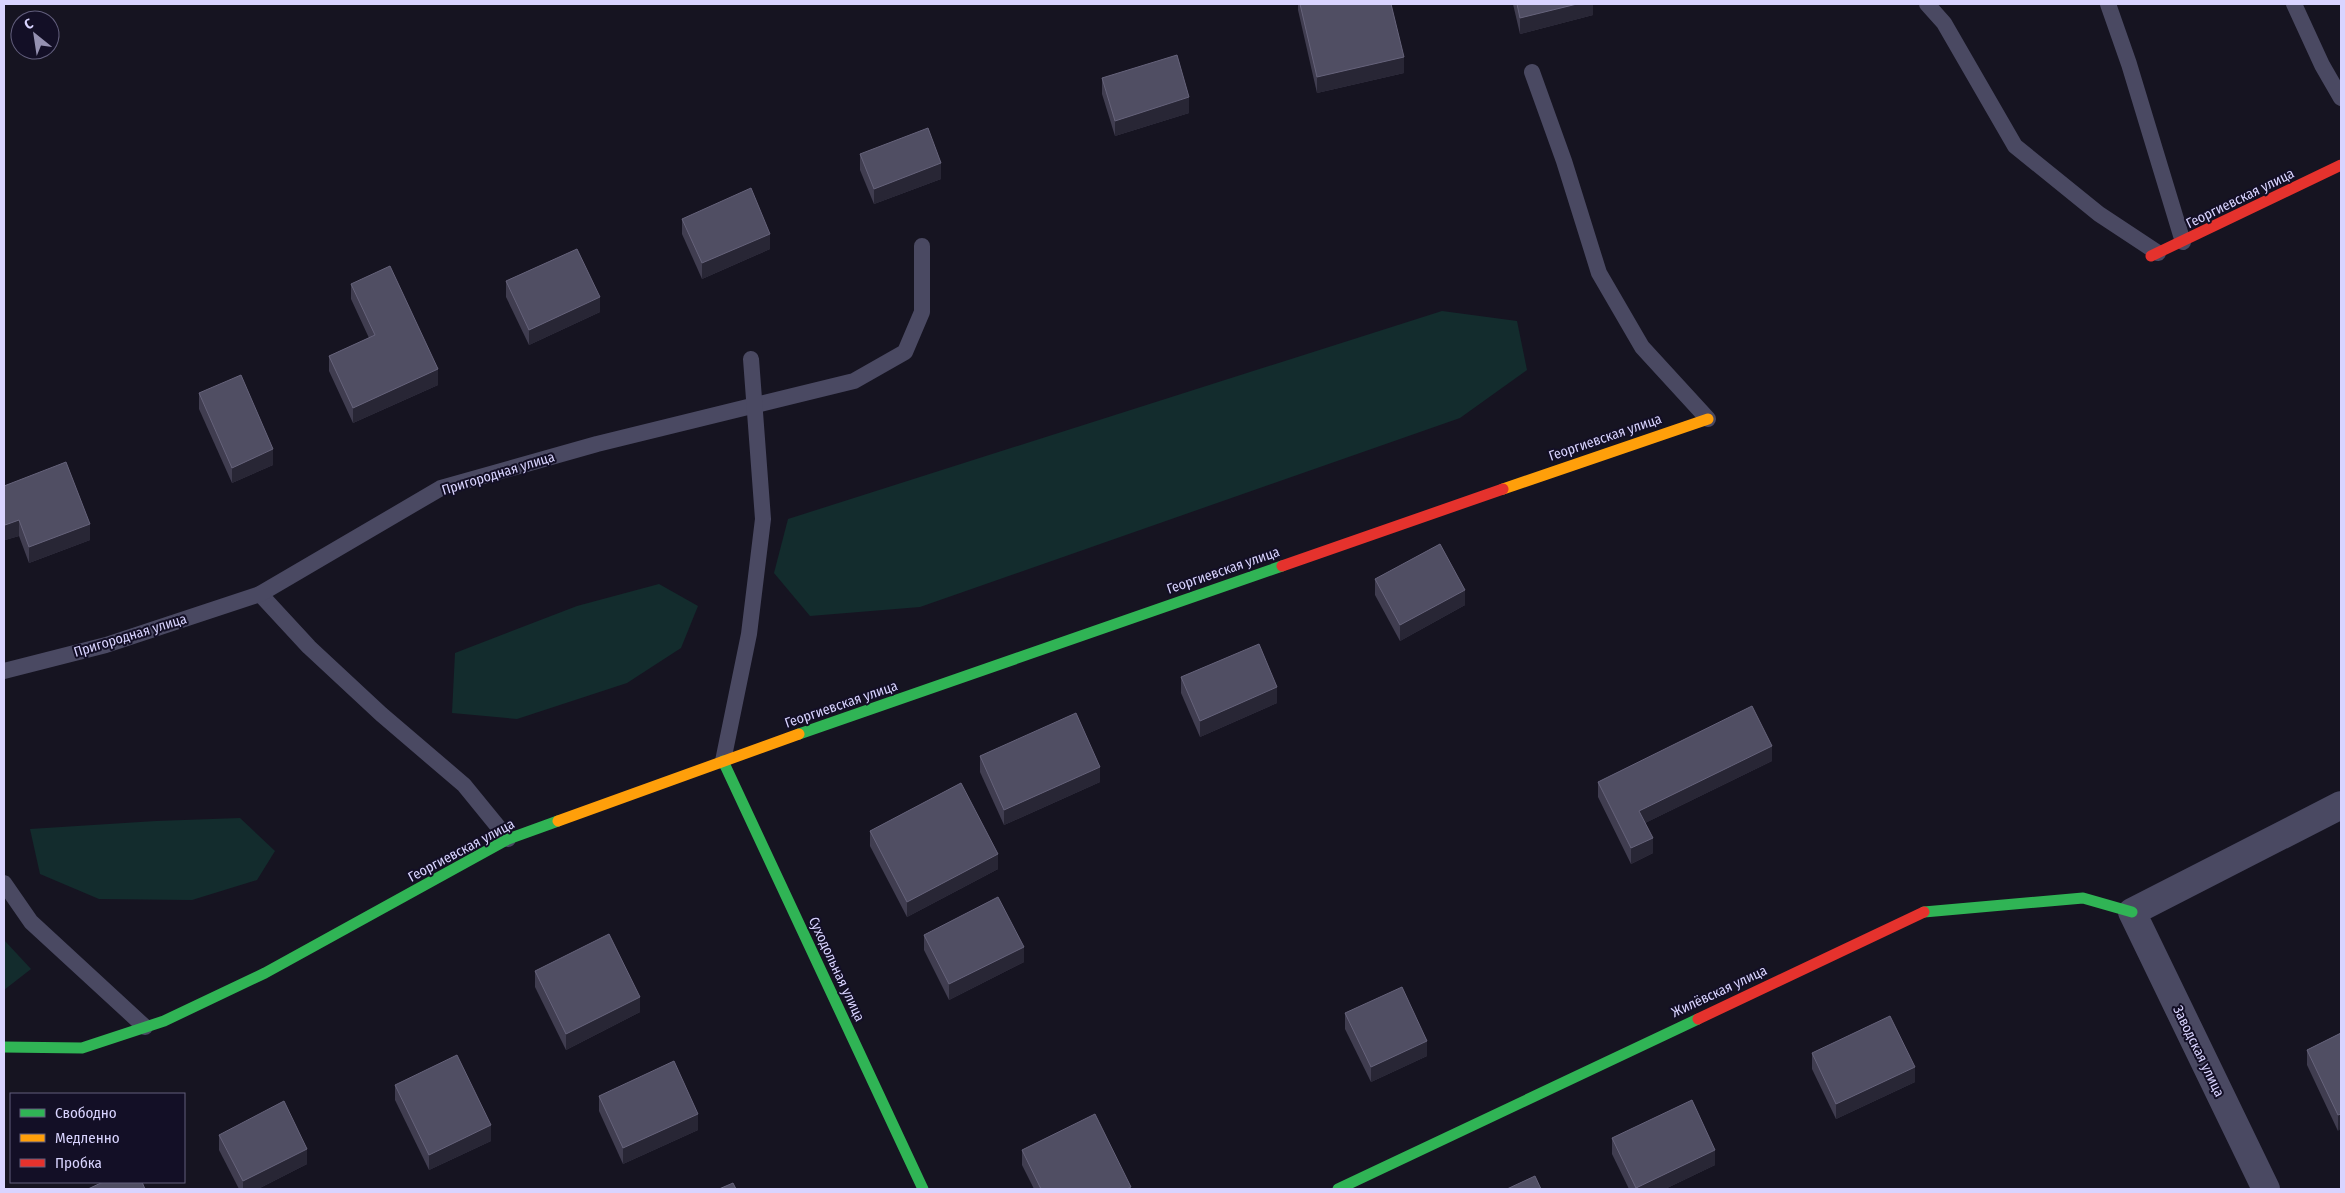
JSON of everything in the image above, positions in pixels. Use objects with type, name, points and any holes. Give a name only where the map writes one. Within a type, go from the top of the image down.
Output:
[{"type":"street","name":"Георгиевская улица","points":[[2155,255],[2341,166]]},
{"type":"street","name":"Георгиевская улица","points":[[4,1047],[82,1048],[164,1021],[265,973],[508,839],[723,761],[1662,433],[1708,419]]},
{"type":"street","name":"Суходольная улица","points":[[723,761],[923,1189]]},
{"type":"street","points":[[2132,912],[2341,804]]},
{"type":"street","name":"Жилёвская улица","points":[[1338,1189],[1928,910],[2083,898],[2132,912]]},
{"type":"street","name":"Заводская улица","points":[[2132,912],[2266,1189]]},
{"type":"lane","points":[[1927,4],[1944,23],[2015,146],[2099,214],[2155,255]]},
{"type":"lane","points":[[2108,4],[2129,64],[2183,242]]},
{"type":"lane","points":[[2294,4],[2322,65],[2341,98]]},
{"type":"lane","points":[[1532,72],[1564,161],[1599,272],[1642,347],[1708,419]]},
{"type":"lane","name":"Пригородная улица","points":[[4,671],[106,644],[260,594],[440,488],[597,444],[854,381],[905,352],[922,312],[922,246]]},
{"type":"lane","points":[[723,761],[749,634],[763,519],[751,359]]},
{"type":"lane","points":[[260,594],[310,647],[381,714],[464,785],[508,839]]},
{"type":"lane","points":[[4,883],[31,922],[145,1027]]},
{"type":"green space","points":[[1442,311],[1517,321],[1527,370],[1460,418],[920,607],[810,616],[774,573],[788,519]]},
{"type":"green space","points":[[659,584],[698,606],[681,648],[627,683],[517,719],[452,713],[455,653],[577,606]]},
{"type":"green space","points":[[240,818],[275,851],[257,880],[192,900],[99,899],[40,874],[30,829],[156,821]]},
{"type":"green space","points":[[4,940],[31,969],[4,990]]},
{"type":"building","points":[[1300,4],[1391,4],[1404,57],[1317,77]]},
{"type":"building","points":[[1517,4],[1577,4],[1520,18]]},
{"type":"building","points":[[1177,55],[1189,97],[1115,121],[1102,78]]},
{"type":"building","points":[[928,128],[941,163],[874,189],[860,154]]},
{"type":"building","points":[[751,188],[770,234],[702,263],[682,219]]},
{"type":"building","points":[[577,249],[600,297],[529,330],[506,281]]},
{"type":"building","points":[[390,266],[438,369],[353,408],[329,356],[375,335],[351,284]]},
{"type":"building","points":[[241,375],[273,449],[232,468],[199,393]]},
{"type":"building","points":[[66,462],[90,524],[29,547],[19,520],[5,525],[4,486]]},
{"type":"building","points":[[1440,544],[1465,590],[1400,625],[1375,579]]},
{"type":"building","points":[[1259,644],[1277,687],[1200,721],[1181,677]]},
{"type":"building","points":[[1752,706],[1772,746],[1639,811],[1653,838],[1631,848],[1598,782]]},
{"type":"building","points":[[1076,713],[1100,767],[1004,810],[980,756]]},
{"type":"building","points":[[961,783],[998,854],[907,902],[870,831]]},
{"type":"building","points":[[998,897],[1024,947],[949,984],[924,935]]},
{"type":"building","points":[[609,934],[640,997],[566,1034],[535,971]]},
{"type":"building","points":[[1402,987],[1427,1041],[1371,1067],[1345,1013]]},
{"type":"building","points":[[1890,1016],[1915,1067],[1836,1104],[1812,1053]]},
{"type":"building","points":[[2341,1033],[2341,1114],[2338,1115],[2307,1050]]},
{"type":"building","points":[[457,1055],[491,1125],[429,1155],[395,1085]]},
{"type":"building","points":[[674,1061],[698,1114],[623,1148],[599,1096]]},
{"type":"building","points":[[1692,1100],[1715,1150],[1636,1188],[1612,1138]]},
{"type":"building","points":[[284,1101],[307,1149],[243,1181],[219,1135]]},
{"type":"building","points":[[1095,1114],[1131,1187],[1127,1189],[1041,1189],[1022,1150]]},
{"type":"building","points":[[1535,1176],[1541,1189],[1507,1189]]},
{"type":"building","points":[[101,1183],[142,1183],[145,1189],[88,1189]]},
{"type":"building","points":[[733,1183],[736,1189],[719,1189]]},
{"type":"traffic: fast","points":[[799,734],[1282,566]]},
{"type":"traffic: fast","points":[[723,761],[923,1189]]},
{"type":"traffic: fast","points":[[4,1047],[82,1048],[164,1021],[265,973],[508,839],[558,821]]},
{"type":"traffic: fast","points":[[1924,912],[2083,898],[2132,912]]},
{"type":"traffic: fast","points":[[1338,1189],[1698,1019]]},
{"type":"traffic: slow","points":[[1503,489],[1708,419]]},
{"type":"traffic: slow","points":[[558,821],[799,734]]},
{"type":"traffic: jam","points":[[2151,256],[2341,165]]},
{"type":"traffic: jam","points":[[1282,566],[1503,489]]},
{"type":"traffic: jam","points":[[1698,1019],[1924,912]]}]
